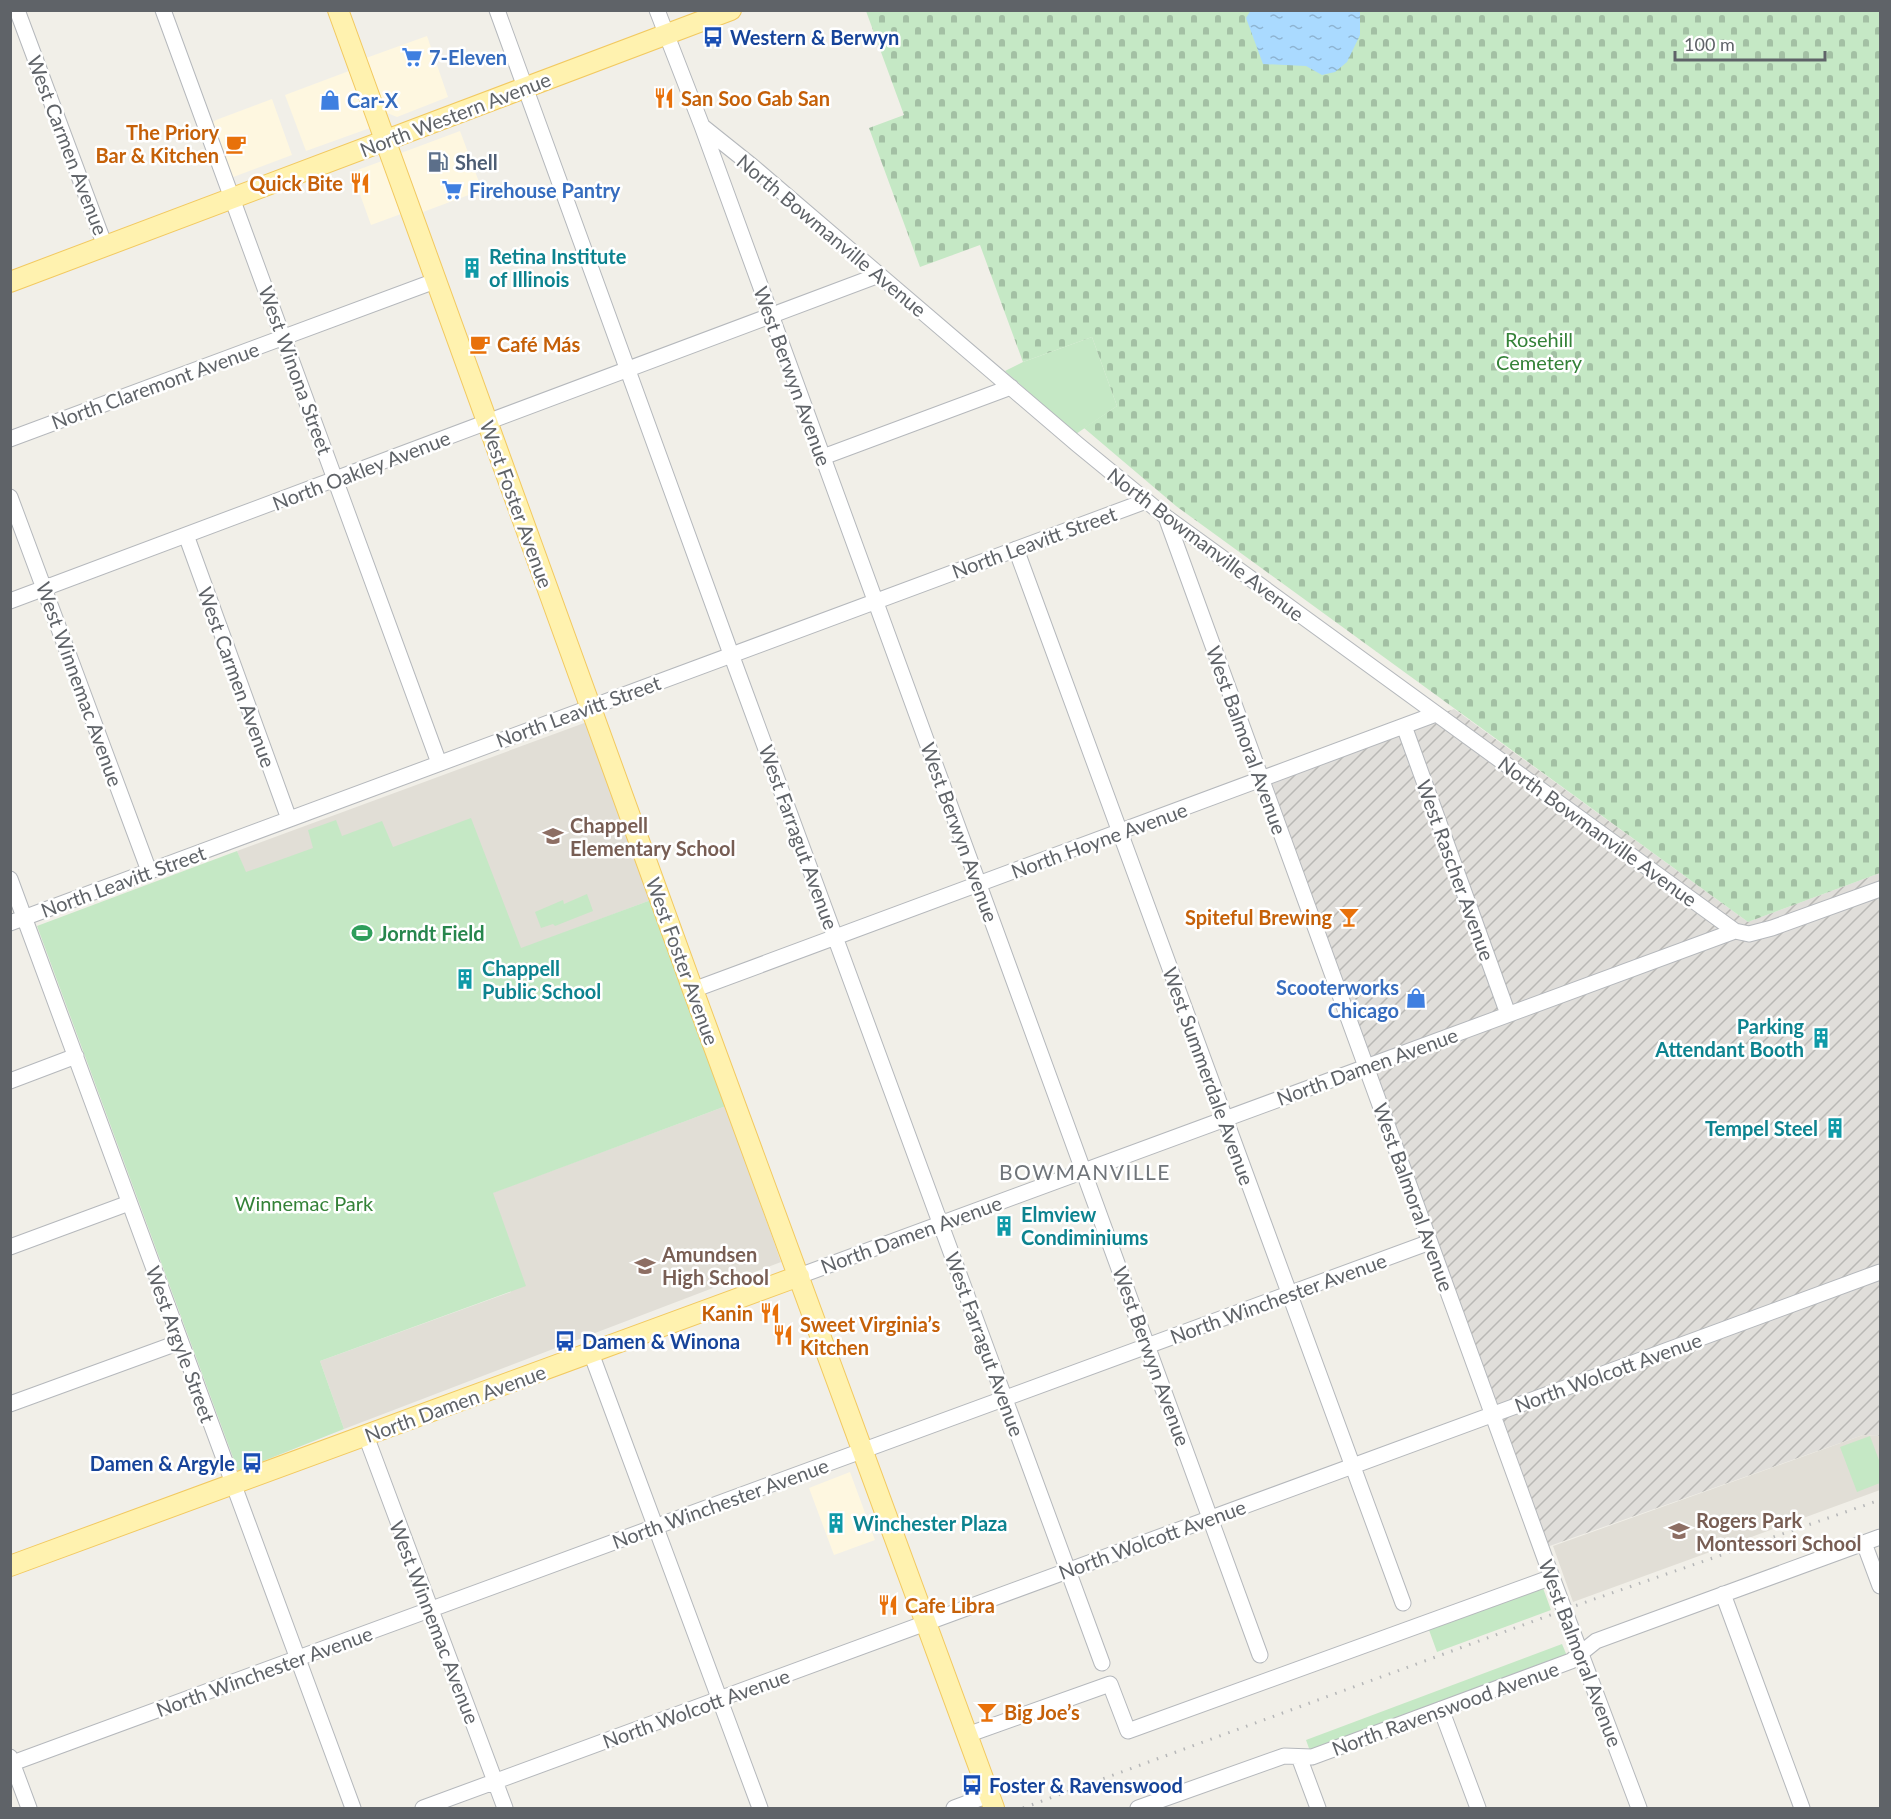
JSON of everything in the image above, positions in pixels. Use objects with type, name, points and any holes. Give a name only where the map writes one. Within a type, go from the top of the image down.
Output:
[{"type":"main road","name":"West Foster Avenue","points":[[338,10],[693,990],[991,1802]]},
{"type":"main road","name":"North Western Avenue","points":[[10,282],[731,10]]},
{"type":"main road","name":"North Damen Avenue","points":[[10,1566],[798,1276]]},
{"type":"street","name":"West Carmen Avenue","points":[[17,10],[105,246]]},
{"type":"street","name":"West Winona Street","points":[[163,10],[439,763]]},
{"type":"street","name":"West Farragut Avenue","points":[[497,10],[1102,1663]]},
{"type":"street","name":"West Berwyn Avenue","points":[[657,10],[702,126],[1260,1654]]},
{"type":"street","name":"North Bowmanville Avenue","points":[[702,126],[1166,517],[1735,931]]},
{"type":"street","name":"North Oakley Avenue","points":[[10,601],[879,275]]},
{"type":"street","name":"North Claremont Avenue","points":[[10,439],[435,280]]},
{"type":"street","points":[[823,457],[1011,387]]},
{"type":"street","name":"West Winnemac Avenue","points":[[10,497],[149,871]]},
{"type":"street","name":"North Leavitt Street","points":[[18,920],[1146,501]]},
{"type":"street","name":"West Balmoral Avenue","points":[[1166,517],[1552,1577],[1639,1809]]},
{"type":"street","name":"West Carmen Avenue","points":[[186,535],[290,819]]},
{"type":"street","name":"West Summerdale Avenue","points":[[1016,549],[1403,1603]]},
{"type":"street","name":"North Hoyne Avenue","points":[[693,990],[1436,714]]},
{"type":"street","name":"West Rascher Avenue","points":[[1404,726],[1508,1014]]},
{"type":"street","name":"West Argyle Street","points":[[10,879],[18,920],[76,1056],[353,1809]]},
{"type":"street","name":"North Damen Avenue","points":[[798,1276],[1735,931],[1749,934],[1772,928],[1881,888]]},
{"type":"street","points":[[10,1081],[76,1056]]},
{"type":"street","points":[[10,1247],[129,1203]]},
{"type":"street","name":"North Winchester Avenue","points":[[11,1761],[298,1659],[1430,1242]]},
{"type":"street","name":"North Wolcott Avenue","points":[[423,1809],[925,1622],[1881,1272]]},
{"type":"street","points":[[10,1404],[180,1341]]},
{"type":"street","points":[[591,1353],[760,1809]]},
{"type":"street","name":"West Winnemac Avenue","points":[[366,1436],[505,1809]]},
{"type":"street","name":"North Ravenswood Avenue","points":[[1138,1809],[1155,1806],[1284,1756],[1312,1757],[1571,1661],[1596,1641],[1881,1537]]},
{"type":"street","points":[[1864,1543],[1881,1586]]},
{"type":"street","points":[[967,1736],[1110,1684],[1128,1731],[1552,1577]]},
{"type":"street","points":[[1723,1594],[1802,1809]]},
{"type":"street","points":[[1442,1709],[1478,1809]]},
{"type":"street","points":[[1299,1757],[1318,1809]]},
{"type":"street","points":[[11,1761],[29,1809]]},
{"type":"street","points":[[954,1809],[991,1802]]},
{"type":"shaded area","points":[[427,36],[448,97],[397,117],[387,113],[366,58]]},
{"type":"shaded area","points":[[349,71],[370,128],[306,151],[285,95]]},
{"type":"shaded area","points":[[272,99],[292,155],[228,179],[209,126],[216,120]]},
{"type":"shaded area","points":[[460,131],[482,190],[423,212],[401,153]]},
{"type":"shaded area","points":[[382,161],[401,214],[371,225],[352,172]]},
{"type":"shaded area","points":[[1454,709],[1748,922],[1880,873],[1880,1436],[1863,1435],[1544,1548],[1262,783]]},
{"type":"shaded area","points":[[587,722],[651,900],[521,949],[255,898],[237,851]]},
{"type":"shaded area","name":"Amundsen High School","points":[[726,1106],[781,1262],[344,1429],[320,1361],[511,1292],[492,1193]]},
{"type":"shaded area","name":"Rogers Park Montessori School","points":[[1863,1435],[1880,1436],[1880,1490],[1573,1602],[1553,1546]]},
{"type":"shaded area","name":"Winchester Plaza","points":[[850,1472],[875,1540],[834,1555],[809,1488]]},
{"type":"green space","name":"Rosehill Cemetery","points":[[866,11],[1880,11],[1880,873],[1748,922],[1176,506],[1084,428],[1117,406],[1092,337],[1023,362],[980,245],[920,267],[869,128],[904,115]]},
{"type":"green space","points":[[1092,337],[1117,406],[1076,434],[1005,371],[1023,362]]},
{"type":"green space","name":"Winnemac Park","points":[[471,818],[521,948],[651,900],[726,1106],[493,1193],[526,1286],[320,1361],[344,1429],[238,1471],[37,926],[237,851],[246,872],[313,848],[308,830],[336,820],[342,836],[382,821],[393,847]]},
{"type":"green space","points":[[587,894],[593,911],[555,926],[553,924],[541,928],[535,912],[563,900],[564,904]]},
{"type":"green space","points":[[1870,1436],[1880,1463],[1880,1483],[1857,1492],[1840,1447]]},
{"type":"green space","points":[[1543,1588],[1551,1610],[1437,1652],[1429,1630]]},
{"type":"green space","points":[[1562,1644],[1567,1656],[1310,1751],[1306,1740]]},
{"type":"water","points":[[1251,10],[1360,11],[1360,35],[1347,62],[1335,72],[1322,75],[1306,66],[1263,64],[1246,18]]},
{"type":"railway","points":[[1023,1808],[1583,1603],[1880,1500]]},
{"type":"place","name":"Western & Berwyn","points":[[713,37]]},
{"type":"place","name":"7-Eleven","points":[[412,57]]},
{"type":"place","name":"San Soo Gab San","points":[[664,98]]},
{"type":"place","name":"Car-X","points":[[330,100]]},
{"type":"place","name":"The Priory Bar & Kitchen","points":[[236,144]]},
{"type":"place","name":"Shell","points":[[438,162]]},
{"type":"place","name":"Quick Bite","points":[[360,183]]},
{"type":"place","name":"Firehouse Pantry","points":[[452,190]]},
{"type":"place","name":"Retina Institute of Illinois","points":[[472,268]]},
{"type":"place","name":"Café Más","points":[[480,344]]},
{"type":"place","name":"Chappell Elementary School","points":[[553,836]]},
{"type":"place","name":"Spiteful Brewing","points":[[1349,917]]},
{"type":"place","name":"Jorndt Field","points":[[362,933]]},
{"type":"place","name":"Chappell Public School","points":[[465,979]]},
{"type":"place","name":"Scooterworks Chicago","points":[[1416,998]]},
{"type":"place","name":"Parking Attendant Booth","points":[[1821,1038]]},
{"type":"place","name":"Tempel Steel","points":[[1835,1128]]},
{"type":"place","name":"Elmview Condiminiums","points":[[1004,1226]]},
{"type":"place","name":"Amundsen High School","points":[[645,1266]]},
{"type":"place","name":"Kanin","points":[[770,1313]]},
{"type":"place","name":"Sweet Virginia’s Kitchen","points":[[783,1335]]},
{"type":"place","name":"Damen & Winona","points":[[565,1341]]},
{"type":"place","name":"Damen & Argyle","points":[[252,1463]]},
{"type":"place","name":"Winchester Plaza","points":[[836,1523]]},
{"type":"place","name":"Rogers Park Montessori School","points":[[1679,1531]]},
{"type":"place","name":"Cafe Libra","points":[[888,1605]]},
{"type":"place","name":"Big Joe’s","points":[[987,1712]]},
{"type":"place","name":"Foster & Ravenswood","points":[[972,1785]]},
{"type":"district","name":"BOWMANVILLE","points":[[1085,1171]]}]
